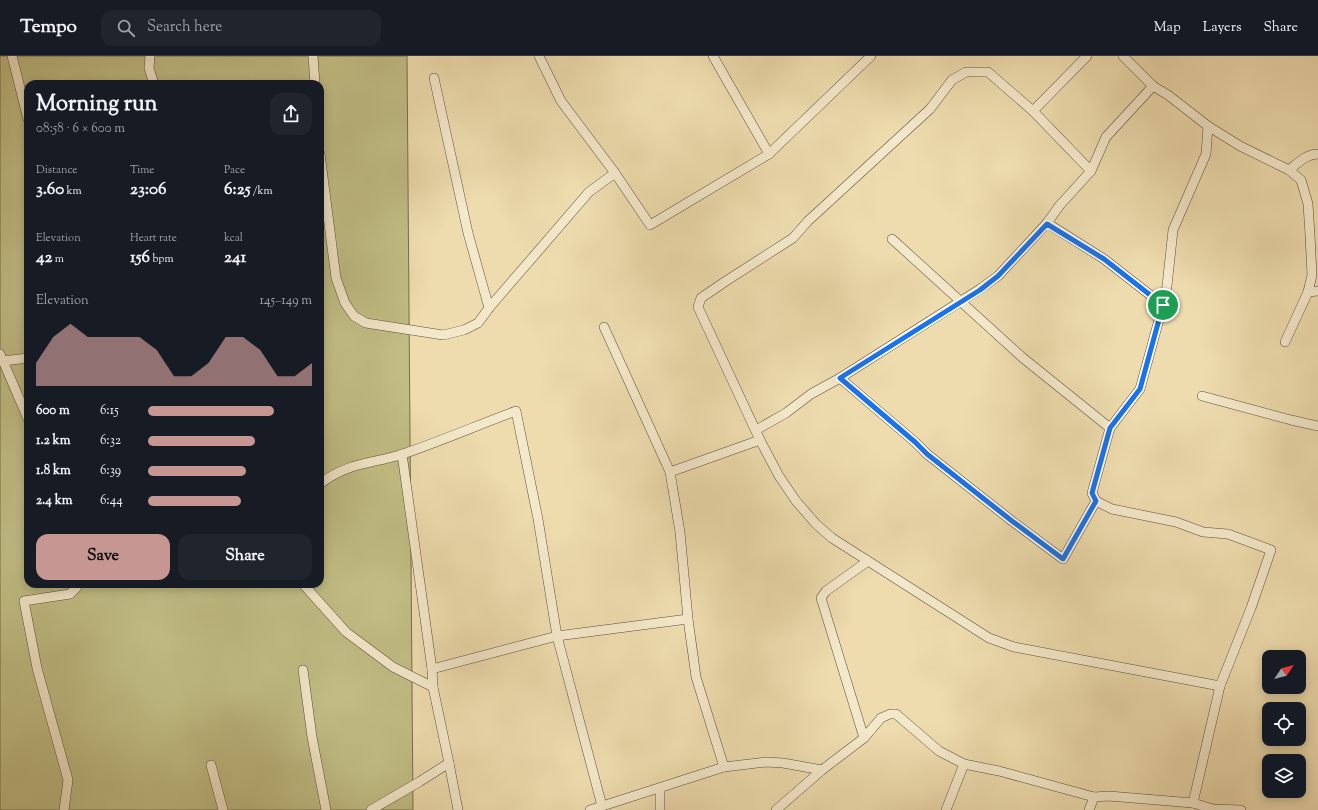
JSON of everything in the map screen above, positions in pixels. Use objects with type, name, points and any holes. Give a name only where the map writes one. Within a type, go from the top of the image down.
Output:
[{"type":"street","points":[[12,56],[24,103]]},
{"type":"street","points":[[150,56],[149,68],[153,80]]},
{"type":"street","points":[[313,56],[315,80]]},
{"type":"street","points":[[539,56],[561,101],[615,173],[650,224],[769,154],[871,56]]},
{"type":"street","points":[[713,56],[769,154]]},
{"type":"street","points":[[1033,111],[1087,56]]},
{"type":"street","points":[[1123,56],[1153,86],[1168,95],[1208,126],[1240,146],[1289,170],[1301,180],[1308,204],[1312,275],[1308,292],[1285,342]]},
{"type":"street","points":[[1091,171],[1033,111],[988,72],[966,72],[952,80],[930,108],[808,221],[793,238],[726,280],[701,298],[698,307],[778,476],[796,501],[816,524],[832,538],[989,638],[1014,647],[1220,686]]},
{"type":"street","points":[[434,78],[468,233],[489,308]]},
{"type":"street","points":[[756,430],[786,413],[811,394],[840,378],[960,302],[998,276],[1047,224],[1060,205],[1091,171],[1106,137],[1153,86]]},
{"type":"street","points":[[1193,804],[1220,686],[1251,608],[1271,550],[1228,534],[1203,532],[1176,522],[1112,509],[1096,501],[1092,493],[1110,428],[1140,389],[1167,286],[1173,230],[1206,154],[1208,126]]},
{"type":"street","points":[[1289,170],[1305,157],[1318,154]]},
{"type":"street","points":[[324,185],[336,278],[345,303],[354,316],[366,323],[443,335],[464,330],[478,323],[489,308],[589,192],[615,173]]},
{"type":"street","points":[[1047,224],[1104,259],[1163,305]]},
{"type":"street","points":[[892,239],[1023,358],[1110,428]]},
{"type":"street","points":[[1308,292],[1318,291]]},
{"type":"street","points":[[604,327],[670,472],[680,532],[688,619],[696,677],[724,767]]},
{"type":"street","points":[[24,358],[2,358],[24,410]]},
{"type":"street","points":[[840,378],[927,454],[1063,559],[1096,501]]},
{"type":"street","points":[[1202,396],[1318,426]]},
{"type":"street","points":[[324,481],[331,475],[350,466],[402,454],[516,411],[538,518],[557,636],[602,806]]},
{"type":"street","points":[[670,472],[760,440]]},
{"type":"street","points":[[402,454],[432,669],[433,687],[458,810]]},
{"type":"street","points":[[864,738],[821,598],[826,591],[868,561]]},
{"type":"street","points":[[64,810],[68,780],[37,668],[24,601],[70,594],[76,588]]},
{"type":"street","points":[[307,588],[346,632],[393,667],[433,687]]},
{"type":"street","points":[[432,669],[557,636],[688,619]]},
{"type":"street","points":[[303,670],[312,737],[326,810]]},
{"type":"street","points":[[776,810],[822,770],[864,738],[881,718],[890,714],[896,714],[939,751],[964,764],[999,771],[1094,797],[1109,796],[1193,804],[1213,809],[1241,810]]},
{"type":"street","points":[[590,810],[724,767],[766,762],[784,762],[822,770]]},
{"type":"street","points":[[371,810],[449,763]]},
{"type":"street","points":[[946,810],[964,764]]},
{"type":"street","points":[[211,765],[223,810]]},
{"type":"street","points":[[660,788],[660,810]]},
{"type":"street","points":[[1089,810],[1094,797]]},
{"type":"shaded area","points":[[0,56],[407,56],[413,810],[0,810]]},
{"type":"route","points":[[1047,224],[1104,259],[1163,305],[1140,389],[1110,428],[1094,480],[1092,493],[1096,501],[1063,559],[927,454],[840,378],[980,290],[998,276],[1047,224]]}]
